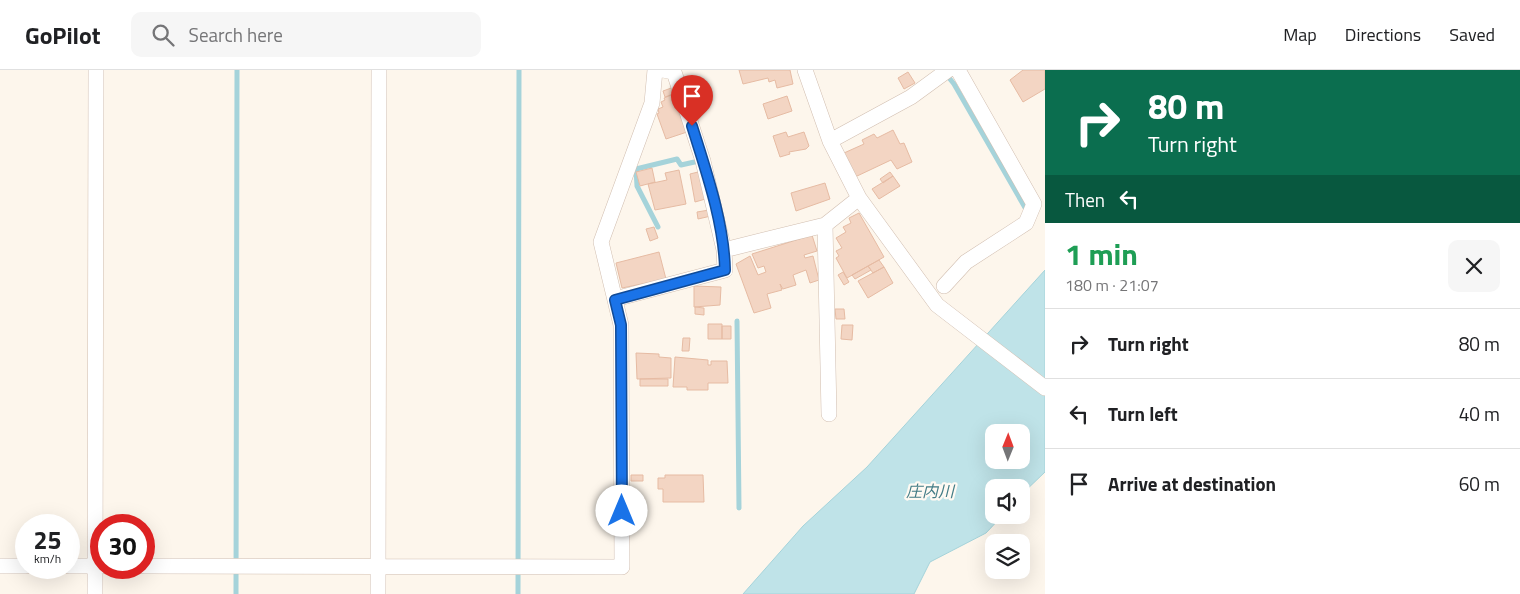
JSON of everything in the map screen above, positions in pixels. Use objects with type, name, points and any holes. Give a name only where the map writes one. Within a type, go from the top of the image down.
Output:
[{"type":"street","points":[[96,70],[98,514]]},
{"type":"street","points":[[378,594],[379,70]]},
{"type":"street","points":[[155,566],[622,567],[621,325],[601,242],[652,103],[655,70]]},
{"type":"street","points":[[615,300],[725,270],[724,250],[703,161],[674,72],[662,70]]},
{"type":"street","points":[[805,70],[830,141],[859,198],[938,304],[959,324],[1045,388]]},
{"type":"street","points":[[830,141],[911,97],[948,70]]},
{"type":"street","points":[[944,286],[966,262],[1026,223],[1034,204],[958,70]]},
{"type":"street","points":[[724,250],[826,225],[859,198]]},
{"type":"street","points":[[826,225],[829,414]]},
{"type":"street","points":[[0,566],[15,566]]},
{"type":"street","points":[[95,594],[97,579]]},
{"type":"water","name":"庄内川","points":[[1045,270],[1045,472],[1030,486],[1030,479],[985,479],[985,524],[994,524],[986,533],[930,562],[914,594],[743,594],[803,526],[867,467]]},
{"type":"building","points":[[739,70],[790,70],[793,84],[777,88],[775,80],[769,82],[768,78],[743,84]]},
{"type":"building","points":[[1023,70],[1045,70],[1045,89],[1023,102],[1010,80]]},
{"type":"building","points":[[908,72],[915,83],[904,89],[898,78]]},
{"type":"building","points":[[674,87],[676,93],[665,97],[663,91]]},
{"type":"building","points":[[676,93],[690,131],[666,139],[657,114],[659,113],[658,109],[663,107],[661,102],[665,100],[664,98]]},
{"type":"building","points":[[787,96],[792,111],[768,119],[763,104]]},
{"type":"building","points":[[893,130],[900,144],[904,143],[912,162],[897,169],[891,160],[855,177],[844,153],[864,144],[862,140],[874,134],[877,138]]},
{"type":"building","points":[[786,132],[788,137],[804,132],[809,146],[806,149],[789,152],[790,154],[780,157],[773,136]]},
{"type":"building","points":[[652,168],[655,182],[640,186],[636,172]]},
{"type":"building","points":[[679,170],[686,204],[655,210],[648,184],[667,180],[665,173]]},
{"type":"building","points":[[702,171],[709,198],[695,202],[690,174]]},
{"type":"building","points":[[890,172],[893,176],[883,183],[880,179]]},
{"type":"building","points":[[893,176],[900,186],[879,199],[872,189]]},
{"type":"building","points":[[825,183],[830,199],[796,211],[791,193]]},
{"type":"building","points":[[709,210],[711,216],[698,219],[697,212]]},
{"type":"building","points":[[859,213],[884,257],[847,278],[836,258],[839,256],[836,251],[842,248],[836,238],[846,232],[843,227],[851,223],[849,218]]},
{"type":"building","points":[[654,227],[658,238],[650,241],[646,229]]},
{"type":"building","points":[[812,235],[817,251],[804,255],[805,258],[813,256],[819,280],[810,283],[806,270],[793,275],[796,285],[783,289],[780,284],[782,290],[767,294],[771,308],[754,313],[736,264],[750,256],[758,275],[766,272],[764,266],[758,268],[752,254]]},
{"type":"building","points":[[659,252],[666,279],[622,288],[616,263]]},
{"type":"building","points":[[879,260],[884,267],[873,273],[868,266]]},
{"type":"building","points":[[868,266],[871,270],[855,279],[852,275]]},
{"type":"building","points":[[884,267],[893,283],[868,298],[858,281]]},
{"type":"building","points":[[843,272],[849,282],[844,285],[838,275]]},
{"type":"building","points":[[694,286],[721,287],[720,305],[694,307]]},
{"type":"building","points":[[695,307],[704,308],[704,315],[695,314]]},
{"type":"building","points":[[835,309],[844,309],[845,319],[836,319]]},
{"type":"building","points":[[708,324],[722,324],[722,339],[708,339]]},
{"type":"building","points":[[842,325],[853,325],[852,340],[841,339]]},
{"type":"building","points":[[722,326],[731,326],[731,339],[722,339]]},
{"type":"building","points":[[683,338],[690,338],[689,351],[682,351]]},
{"type":"building","points":[[636,353],[659,354],[659,357],[671,358],[671,378],[637,379]]},
{"type":"building","points":[[675,357],[708,360],[708,365],[711,365],[711,361],[727,361],[728,383],[708,383],[708,390],[687,390],[687,387],[673,387]]},
{"type":"building","points":[[640,379],[668,379],[668,386],[640,386]]},
{"type":"building","points":[[631,475],[643,475],[643,481],[631,481]]},
{"type":"building","points":[[665,475],[703,475],[704,502],[663,502],[663,489],[658,489],[658,478],[665,478]]},
{"type":"building","points":[[632,498],[644,498],[644,511],[632,511]]},
{"type":"waterway","points":[[236,594],[237,70]]},
{"type":"waterway","points":[[518,594],[519,70]]},
{"type":"waterway","points":[[946,74],[954,84],[1027,211]]},
{"type":"waterway","points":[[658,227],[637,186],[636,169],[677,159],[681,165],[699,161]]},
{"type":"waterway","points":[[737,321],[739,508]]},
{"type":"route","points":[[622,511],[621,325],[615,300],[685,279],[725,270],[724,250],[703,161],[692,126]]}]
